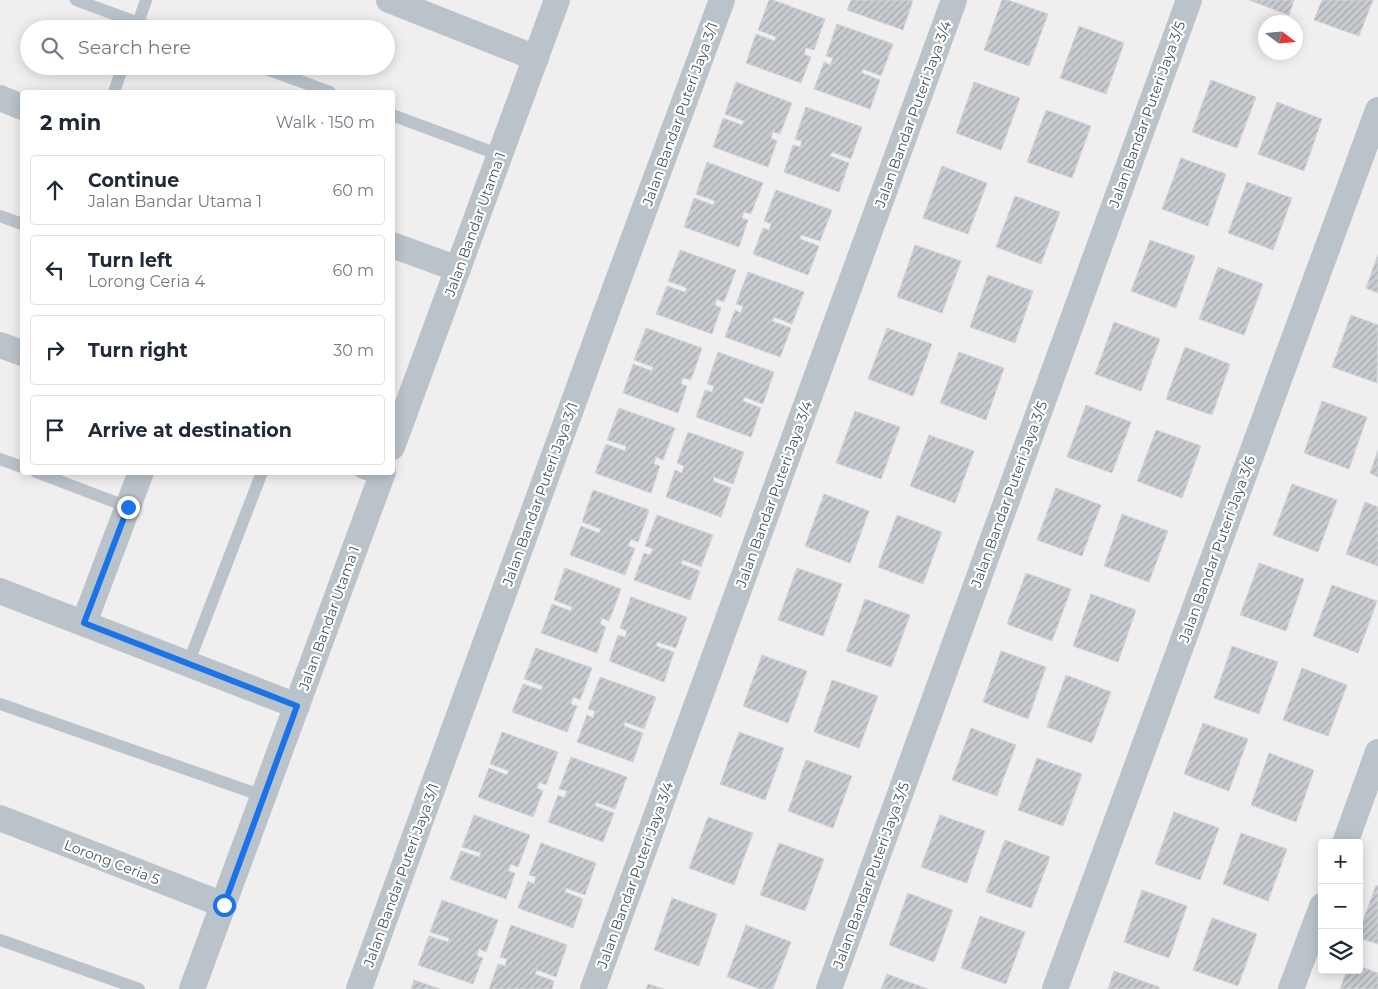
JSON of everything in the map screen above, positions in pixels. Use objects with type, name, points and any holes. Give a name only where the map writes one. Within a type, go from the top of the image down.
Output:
[{"type":"street","points":[[389,0],[536,58]]},
{"type":"street","name":"Jalan Bandar Utama 1","points":[[395,439],[557,0]]},
{"type":"street","name":"Jalan Bandar Puteri Jaya 3/1","points":[[360,989],[616,285],[722,0]]},
{"type":"street","name":"Jalan Bandar Puteri Jaya 3/4","points":[[593,989],[954,0]]},
{"type":"street","name":"Jalan Bandar Puteri Jaya 3/5","points":[[829,989],[1189,0]]},
{"type":"street","points":[[0,98],[20,106]]},
{"type":"street","name":"Jalan Bandar Puteri Jaya 3/6","points":[[1055,989],[1378,110]]},
{"type":"street","points":[[395,246],[458,269]]},
{"type":"street","points":[[0,345],[20,353]]},
{"type":"street","points":[[84,623],[141,475]]},
{"type":"street","name":"Jalan Bandar Utama 1","points":[[192,989],[297,706],[375,475]]},
{"type":"street","points":[[0,591],[297,706]]},
{"type":"street","points":[[1346,839],[1378,752]]},
{"type":"street","name":"Lorong Ceria 5","points":[[0,818],[224,905]]},
{"type":"street","points":[[1291,989],[1318,917]]},
{"type":"lane","points":[[76,0],[123,20]]},
{"type":"lane","points":[[139,20],[146,0]]},
{"type":"lane","points":[[115,90],[120,75]]},
{"type":"lane","points":[[283,75],[324,90]]},
{"type":"lane","points":[[395,116],[500,155]]},
{"type":"lane","points":[[0,216],[20,223]]},
{"type":"lane","points":[[0,459],[20,466]]},
{"type":"lane","points":[[44,475],[128,507]]},
{"type":"lane","points":[[188,664],[261,475]]},
{"type":"lane","points":[[0,704],[264,796]]},
{"type":"lane","points":[[0,940],[139,989]]},
{"type":"building","points":[[769,0],[825,19],[814,50],[806,48],[804,54],[811,57],[801,83],[746,63],[756,34],[775,41],[776,37],[758,30]]},
{"type":"building","points":[[851,0],[913,0],[903,30],[847,10]]},
{"type":"building","points":[[1002,0],[1008,0],[1048,14],[1029,66],[984,50]]},
{"type":"building","points":[[1249,0],[1294,0],[1289,15]]},
{"type":"building","points":[[1322,0],[1373,0],[1359,36],[1314,20]]},
{"type":"building","points":[[837,24],[893,44],[881,76],[863,69],[862,73],[880,80],[870,109],[814,89],[824,62],[830,65],[833,58],[826,56]]},
{"type":"building","points":[[1079,26],[1124,43],[1106,94],[1060,78]]},
{"type":"building","points":[[1211,80],[1256,97],[1237,148],[1192,132]]},
{"type":"building","points":[[736,82],[792,103],[780,134],[773,132],[771,138],[777,141],[768,167],[713,147],[723,118],[742,125],[744,121],[725,114]]},
{"type":"building","points":[[974,82],[1020,98],[1001,150],[956,133]]},
{"type":"building","points":[[1277,102],[1322,119],[1304,171],[1258,154]]},
{"type":"building","points":[[806,107],[862,127],[851,159],[832,152],[830,156],[849,163],[839,192],[784,172],[793,145],[800,147],[802,141],[795,139]]},
{"type":"building","points":[[1046,110],[1091,126],[1072,178],[1027,162]]},
{"type":"building","points":[[1181,158],[1226,174],[1208,226],[1162,209]]},
{"type":"building","points":[[707,162],[763,183],[751,214],[744,212],[742,218],[748,220],[739,247],[684,227],[694,198],[713,205],[715,201],[696,194]]},
{"type":"building","points":[[942,166],[987,183],[968,234],[923,218]]},
{"type":"building","points":[[1247,182],[1292,198],[1273,250],[1228,233]]},
{"type":"building","points":[[776,190],[832,210],[820,241],[801,235],[800,239],[819,246],[808,275],[753,254],[763,228],[769,230],[771,224],[764,221]]},
{"type":"building","points":[[1015,196],[1060,212],[1041,264],[996,247]]},
{"type":"building","points":[[1150,240],[1195,256],[1176,308],[1131,291]]},
{"type":"building","points":[[915,245],[961,261],[942,313],[897,297]]},
{"type":"building","points":[[680,250],[736,270],[724,302],[717,299],[715,305],[721,308],[712,334],[656,314],[667,286],[685,292],[687,288],[668,281]]},
{"type":"building","points":[[1378,254],[1378,293],[1366,288]]},
{"type":"building","points":[[1218,267],[1263,284],[1244,335],[1199,319]]},
{"type":"building","points":[[748,272],[804,292],[792,324],[774,317],[772,321],[791,328],[780,357],[725,337],[735,310],[741,313],[743,306],[736,304]]},
{"type":"building","points":[[988,275],[1033,291],[1015,343],[970,327]]},
{"type":"building","points":[[1351,315],[1378,325],[1377,383],[1332,367]]},
{"type":"building","points":[[1114,322],[1160,339],[1141,391],[1095,374]]},
{"type":"building","points":[[646,328],[702,348],[691,380],[683,378],[681,384],[687,386],[678,413],[623,393],[633,364],[652,371],[653,367],[634,360]]},
{"type":"building","points":[[887,328],[932,344],[913,396],[868,379]]},
{"type":"building","points":[[1185,347],[1230,364],[1212,415],[1166,399]]},
{"type":"building","points":[[718,352],[774,372],[763,404],[744,397],[743,401],[761,408],[751,437],[696,417],[705,390],[712,392],[714,386],[707,384]]},
{"type":"building","points":[[959,352],[1004,368],[986,420],[940,403]]},
{"type":"building","points":[[1322,401],[1367,417],[1349,469],[1304,453]]},
{"type":"building","points":[[1086,405],[1131,422],[1112,473],[1067,457]]},
{"type":"building","points":[[619,408],[675,428],[663,460],[656,457],[654,464],[660,466],[651,493],[595,473],[606,444],[625,451],[626,446],[607,440]]},
{"type":"building","points":[[855,411],[900,427],[881,479],[836,463]]},
{"type":"building","points":[[1156,430],[1201,446],[1182,498],[1137,481]]},
{"type":"building","points":[[688,432],[744,452],[733,484],[714,477],[713,481],[731,488],[721,517],[666,497],[675,470],[682,473],[684,466],[677,463]]},
{"type":"building","points":[[929,435],[974,451],[955,503],[910,486]]},
{"type":"building","points":[[1378,450],[1378,477],[1370,473]]},
{"type":"building","points":[[1292,484],[1337,500],[1318,552],[1273,535]]},
{"type":"building","points":[[1056,488],[1101,505],[1082,556],[1037,540]]},
{"type":"building","points":[[593,490],[649,510],[638,542],[631,539],[628,546],[635,548],[625,575],[570,555],[581,526],[599,533],[601,529],[582,522]]},
{"type":"building","points":[[824,494],[869,511],[850,563],[805,546]]},
{"type":"building","points":[[1365,502],[1378,507],[1378,566],[1346,554]]},
{"type":"building","points":[[1122,514],[1168,531],[1149,582],[1104,566]]},
{"type":"building","points":[[657,515],[713,535],[701,567],[683,560],[681,564],[700,571],[690,600],[634,580],[644,553],[650,555],[653,549],[645,546]]},
{"type":"building","points":[[897,515],[942,532],[923,584],[878,567]]},
{"type":"building","points":[[1259,563],[1304,579],[1286,631],[1240,615]]},
{"type":"building","points":[[565,568],[621,589],[609,621],[602,618],[600,624],[606,627],[597,653],[541,633],[552,604],[571,611],[572,607],[554,600]]},
{"type":"building","points":[[797,568],[842,584],[823,636],[778,620]]},
{"type":"building","points":[[1026,573],[1071,589],[1052,641],[1007,624]]},
{"type":"building","points":[[1332,585],[1377,601],[1358,653],[1313,636]]},
{"type":"building","points":[[1091,594],[1136,610],[1118,662],[1073,646]]},
{"type":"building","points":[[631,597],[687,617],[676,648],[657,642],[656,646],[674,652],[664,682],[609,661],[618,635],[625,637],[627,631],[620,628]]},
{"type":"building","points":[[865,599],[910,615],[891,667],[846,651]]},
{"type":"building","points":[[1232,646],[1278,662],[1259,714],[1214,698]]},
{"type":"building","points":[[536,648],[592,668],[580,700],[573,697],[571,704],[577,706],[567,732],[512,712],[523,684],[541,690],[543,686],[524,679]]},
{"type":"building","points":[[1001,651],[1046,667],[1028,719],[983,702]]},
{"type":"building","points":[[762,655],[807,671],[788,723],[743,706]]},
{"type":"building","points":[[1302,668],[1347,685],[1328,736],[1283,720]]},
{"type":"building","points":[[1066,675],[1111,692],[1092,743],[1047,727]]},
{"type":"building","points":[[600,677],[656,697],[644,729],[625,722],[624,726],[643,733],[633,762],[577,742],[587,715],[593,718],[595,711],[588,709]]},
{"type":"building","points":[[832,680],[878,696],[859,748],[814,732]]},
{"type":"building","points":[[1203,723],[1248,739],[1229,791],[1184,774]]},
{"type":"building","points":[[971,728],[1016,745],[997,796],[952,780]]},
{"type":"building","points":[[502,732],[558,752],[546,785],[539,782],[537,788],[543,791],[533,817],[478,797],[489,768],[507,775],[509,771],[490,764]]},
{"type":"building","points":[[739,732],[784,748],[765,800],[720,784]]},
{"type":"building","points":[[1269,753],[1314,770],[1296,822],[1251,805]]},
{"type":"building","points":[[571,757],[627,777],[615,809],[596,802],[595,806],[614,813],[603,842],[548,822],[558,795],[564,798],[567,791],[559,789]]},
{"type":"building","points":[[1037,758],[1082,774],[1063,826],[1018,810]]},
{"type":"building","points":[[806,760],[852,776],[833,828],[788,811]]},
{"type":"building","points":[[1174,812],[1219,828],[1200,880],[1155,864]]},
{"type":"building","points":[[474,815],[530,835],[518,867],[511,864],[508,871],[515,873],[506,899],[450,879],[461,851],[479,857],[481,853],[462,847]]},
{"type":"building","points":[[940,815],[985,831],[967,883],[921,867]]},
{"type":"building","points":[[708,817],[753,833],[734,885],[689,868]]},
{"type":"building","points":[[1241,833],[1287,849],[1268,901],[1223,884]]},
{"type":"building","points":[[1005,840],[1050,857],[1031,908],[986,892]]},
{"type":"building","points":[[541,843],[596,863],[585,895],[566,888],[565,892],[583,899],[573,928],[518,908],[528,881],[534,884],[536,877],[529,875]]},
{"type":"building","points":[[779,843],[824,859],[805,911],[760,895]]},
{"type":"building","points":[[1376,885],[1378,886],[1378,944],[1363,939],[1363,921]]},
{"type":"building","points":[[1142,890],[1187,906],[1169,958],[1124,942]]},
{"type":"building","points":[[908,893],[953,910],[934,962],[889,945]]},
{"type":"building","points":[[672,898],[717,914],[699,966],[654,950]]},
{"type":"building","points":[[442,900],[498,920],[486,952],[479,949],[477,956],[483,958],[473,984],[418,965],[429,936],[448,942],[449,938],[430,932]]},
{"type":"building","points":[[980,916],[1025,932],[1006,984],[961,968]]},
{"type":"building","points":[[1212,918],[1257,934],[1238,986],[1193,970]]},
{"type":"building","points":[[511,925],[567,945],[556,977],[537,970],[535,974],[554,981],[552,989],[489,989],[498,964],[505,966],[507,959],[500,957]]},
{"type":"building","points":[[746,925],[791,942],[773,989],[760,989],[727,977]]},
{"type":"building","points":[[1363,967],[1378,973],[1378,989],[1340,989],[1346,974],[1363,974]]},
{"type":"building","points":[[1114,971],[1159,987],[1159,989],[1108,989]]},
{"type":"building","points":[[887,974],[928,989],[881,989]]},
{"type":"building","points":[[414,980],[440,989],[411,989]]},
{"type":"building","points":[[648,984],[664,989],[646,989]]},
{"type":"route","points":[[128,507],[84,623],[297,706],[224,905]]}]
